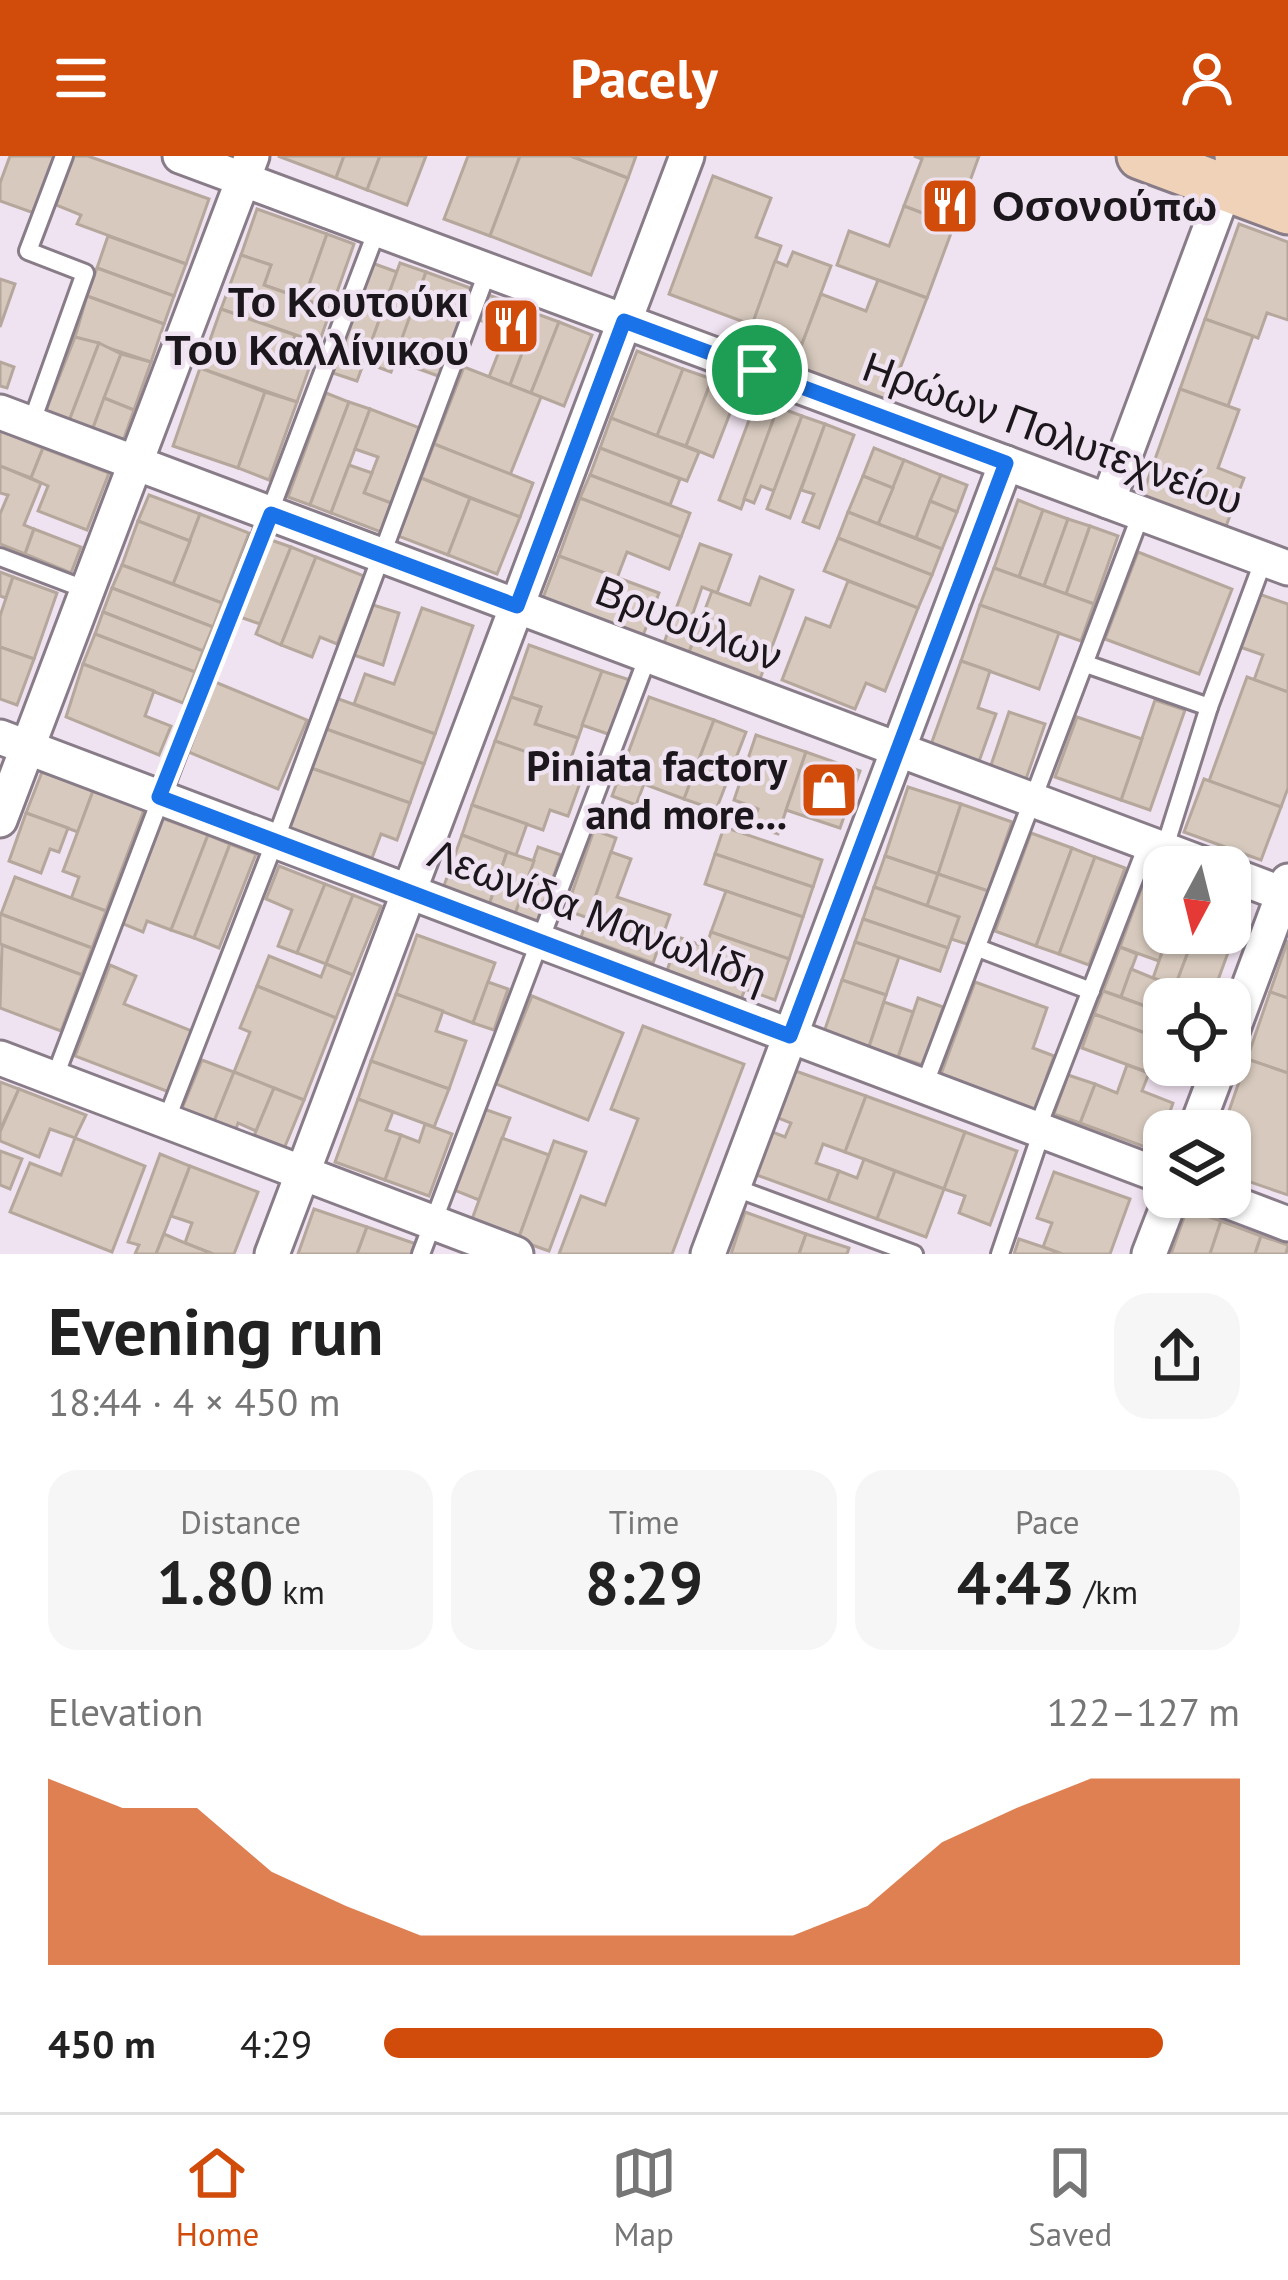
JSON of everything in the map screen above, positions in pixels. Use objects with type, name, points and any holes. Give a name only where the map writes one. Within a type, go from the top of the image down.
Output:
[{"type":"main road","points":[[1140,156],[1232,172],[1288,175]]},
{"type":"main road","points":[[1232,172],[1288,211]]},
{"type":"street","name":"Ηρώων Πολυτεχνείου","points":[[180,156],[248,168],[377,230],[1276,564]]},
{"type":"street","points":[[272,1254],[687,156]]},
{"type":"street","points":[[0,820],[14,742],[88,590],[248,168]]},
{"type":"street","points":[[1108,501],[1232,172]]},
{"type":"street","name":"Βρυούλων","points":[[16,418],[1156,846]]},
{"type":"street","points":[[708,1254],[1006,463]]},
{"type":"street","name":"Λεωνίδα Μανωλίδη","points":[[14,742],[1143,1169]]},
{"type":"street","points":[[1251,880],[1286,890],[1251,982]]},
{"type":"street","points":[[0,1058],[303,1173],[427,1238],[516,1254]]},
{"type":"street","points":[[1251,1210],[1288,1224]]},
{"type":"street","points":[[1149,1254],[1163,1218]]},
{"type":"lane","points":[[16,418],[85,273],[28,250],[64,156]]},
{"type":"lane","points":[[54,1078],[377,230]]},
{"type":"lane","points":[[166,1121],[488,270]]},
{"type":"lane","points":[[924,1086],[1141,514]]},
{"type":"lane","points":[[0,557],[88,590]]},
{"type":"lane","points":[[1156,846],[1209,706],[1276,564]]},
{"type":"lane","points":[[427,1238],[648,656]]},
{"type":"lane","points":[[1086,664],[1209,706]]},
{"type":"lane","points":[[1000,1254],[1090,991],[1143,875]]},
{"type":"lane","points":[[978,948],[1090,991]]},
{"type":"lane","points":[[733,1187],[914,1254]]},
{"type":"building","points":[[10,156],[54,156],[34,213],[0,201],[0,183]]},
{"type":"building","points":[[73,156],[88,156],[209,199],[186,264],[77,224],[81,215],[56,205]]},
{"type":"building","points":[[278,156],[344,156],[336,178]]},
{"type":"building","points":[[344,156],[380,156],[367,190],[336,178]]},
{"type":"building","points":[[380,156],[426,156],[407,205],[367,190]]},
{"type":"building","points":[[468,156],[520,156],[490,236],[444,219]]},
{"type":"building","points":[[520,156],[571,156],[628,178],[591,275],[490,236]]},
{"type":"building","points":[[571,156],[636,156],[628,178]]},
{"type":"building","points":[[914,156],[979,156],[954,225],[904,206],[922,159]]},
{"type":"building","points":[[713,176],[771,198],[756,237],[781,246],[752,325],[669,294]]},
{"type":"building","points":[[904,206],[954,225],[927,298],[837,265],[849,231],[889,246]]},
{"type":"building","points":[[257,209],[327,234],[304,299],[264,285],[271,265],[241,255]]},
{"type":"building","points":[[1239,224],[1288,242],[1288,320],[1267,313],[1258,338],[1205,319]]},
{"type":"building","points":[[327,234],[354,244],[331,309],[304,299]]},
{"type":"building","points":[[108,236],[186,264],[174,296],[97,268]]},
{"type":"building","points":[[793,252],[831,266],[802,344],[752,325],[775,261],[787,266]]},
{"type":"building","points":[[241,255],[271,265],[264,285],[331,309],[319,343],[221,309]]},
{"type":"building","points":[[372,263],[397,272],[357,381],[333,373]]},
{"type":"building","points":[[400,263],[426,272],[391,372],[364,362]]},
{"type":"building","points":[[97,268],[174,296],[164,324],[87,296]]},
{"type":"building","points":[[426,272],[473,289],[441,377],[394,360]]},
{"type":"building","points":[[0,279],[15,284],[0,327]]},
{"type":"building","points":[[878,280],[927,298],[888,400],[794,365],[821,294],[866,311]]},
{"type":"building","points":[[489,295],[537,314],[510,385],[489,377],[507,331],[479,320]]},
{"type":"building","points":[[87,296],[164,324],[151,362],[75,337]]},
{"type":"building","points":[[221,309],[295,335],[289,352],[312,360],[297,402],[200,368]]},
{"type":"building","points":[[537,314],[559,322],[531,393],[510,385]]},
{"type":"building","points":[[1205,319],[1253,336],[1228,406],[1180,389]]},
{"type":"building","points":[[559,322],[592,335],[564,406],[531,393]]},
{"type":"building","points":[[75,337],[99,343],[69,421],[45,413]]},
{"type":"building","points":[[99,343],[121,354],[93,428],[69,421]]},
{"type":"building","points":[[637,351],[683,369],[657,436],[611,418]]},
{"type":"building","points":[[121,354],[151,362],[134,410],[104,398]]},
{"type":"building","points":[[0,362],[14,367],[7,388],[0,386]]},
{"type":"building","points":[[464,367],[541,397],[510,475],[434,444]]},
{"type":"building","points":[[200,368],[265,392],[238,468],[173,446]]},
{"type":"building","points":[[683,369],[712,379],[686,446],[657,436]]},
{"type":"building","points":[[712,379],[739,390],[713,457],[686,446]]},
{"type":"building","points":[[1180,389],[1239,410],[1218,468],[1244,478],[1222,537],[1138,507]]},
{"type":"building","points":[[265,392],[297,402],[269,480],[238,468]]},
{"type":"building","points":[[326,393],[349,402],[310,505],[288,497]]},
{"type":"building","points":[[104,398],[134,410],[123,441],[93,428]]},
{"type":"building","points":[[757,399],[778,407],[741,509],[719,500]]},
{"type":"building","points":[[349,402],[370,409],[331,513],[310,505]]},
{"type":"building","points":[[778,407],[802,416],[774,491],[761,486],[754,503],[744,499]]},
{"type":"building","points":[[370,409],[420,428],[391,503],[364,493],[378,457],[355,449]]},
{"type":"building","points":[[802,416],[825,424],[790,518],[767,509]]},
{"type":"building","points":[[611,418],[699,452],[687,481],[600,448]]},
{"type":"building","points":[[825,424],[854,435],[819,528],[803,522],[814,494],[801,490]]},
{"type":"building","points":[[0,431],[43,448],[31,478],[0,466]]},
{"type":"building","points":[[434,444],[533,483],[520,517],[421,478]]},
{"type":"building","points":[[43,448],[109,473],[87,530],[38,511],[48,486],[31,478]]},
{"type":"building","points":[[600,448],[680,479],[670,505],[590,475]]},
{"type":"building","points":[[874,448],[904,460],[893,488],[863,476]]},
{"type":"building","points":[[904,460],[941,475],[916,538],[878,524]]},
{"type":"building","points":[[349,465],[372,473],[364,493],[391,503],[381,532],[331,513]]},
{"type":"building","points":[[0,466],[41,483],[24,525],[34,529],[25,554],[0,544],[0,514],[8,495],[0,493]]},
{"type":"building","points":[[590,475],[690,513],[681,537],[580,498]]},
{"type":"building","points":[[941,475],[967,485],[957,512],[930,501]]},
{"type":"building","points":[[863,476],[893,488],[878,524],[848,512]]},
{"type":"building","points":[[421,478],[470,498],[448,555],[398,536]]},
{"type":"building","points":[[149,495],[200,514],[190,541],[138,521]]},
{"type":"building","points":[[470,498],[520,517],[497,574],[448,555]]},
{"type":"building","points":[[580,498],[681,537],[669,569],[627,552],[617,578],[559,556]]},
{"type":"building","points":[[1018,500],[1043,510],[1019,577],[994,568]]},
{"type":"building","points":[[930,501],[957,512],[942,549],[916,538]]},
{"type":"building","points":[[1043,510],[1068,519],[1044,586],[1019,577]]},
{"type":"building","points":[[848,512],[942,549],[932,575],[838,538]]},
{"type":"building","points":[[200,514],[249,533],[222,603],[173,584]]},
{"type":"building","points":[[1068,519],[1090,526],[1066,594],[1044,586]]},
{"type":"building","points":[[138,521],[190,541],[173,584],[122,565]]},
{"type":"building","points":[[1090,526],[1118,536],[1094,604],[1066,594]]},
{"type":"building","points":[[34,529],[81,547],[71,573],[25,554]]},
{"type":"building","points":[[838,538],[932,575],[918,608],[824,571]]},
{"type":"building","points":[[271,540],[291,547],[260,624],[240,617]]},
{"type":"building","points":[[700,544],[731,555],[717,593],[702,587],[692,616],[676,609]]},
{"type":"building","points":[[291,547],[316,557],[281,645],[256,634]]},
{"type":"building","points":[[1138,552],[1232,589],[1199,674],[1105,639]]},
{"type":"building","points":[[559,556],[659,593],[641,641],[541,603]]},
{"type":"building","points":[[316,557],[364,576],[337,644],[320,637],[312,657],[281,645]]},
{"type":"building","points":[[122,565],[222,603],[213,627],[112,588]]},
{"type":"building","points":[[994,568],[1094,604],[1081,641],[980,605]]},
{"type":"building","points":[[0,572],[13,577],[6,598],[0,596]]},
{"type":"building","points":[[13,577],[57,593],[34,659],[0,647],[0,616]]},
{"type":"building","points":[[760,577],[793,590],[760,679],[689,652],[712,591],[750,605]]},
{"type":"building","points":[[848,581],[918,608],[885,691],[866,683],[855,709],[782,680],[806,618],[830,627]]},
{"type":"building","points":[[112,588],[213,627],[203,651],[103,612]]},
{"type":"building","points":[[1259,594],[1288,604],[1288,692],[1254,680],[1263,655],[1240,647]]},
{"type":"building","points":[[370,604],[399,613],[383,665],[354,655]]},
{"type":"building","points":[[980,605],[1059,633],[1039,689],[961,661]]},
{"type":"building","points":[[422,608],[473,626],[435,734],[354,704],[365,674],[394,684]]},
{"type":"building","points":[[676,609],[701,619],[689,652],[664,643]]},
{"type":"building","points":[[103,612],[203,651],[195,672],[95,634]]},
{"type":"building","points":[[95,634],[195,672],[183,703],[83,664]]},
{"type":"building","points":[[529,645],[602,671],[578,738],[535,724],[541,707],[511,697]]},
{"type":"building","points":[[0,647],[34,659],[17,705],[0,699]]},
{"type":"building","points":[[961,661],[990,671],[978,708],[996,714],[977,767],[929,750]]},
{"type":"building","points":[[83,664],[154,691],[145,716],[171,726],[159,755],[66,717]]},
{"type":"building","points":[[602,671],[630,680],[611,735],[582,725]]},
{"type":"building","points":[[1247,677],[1288,692],[1288,788],[1281,807],[1209,781]]},
{"type":"building","points":[[215,682],[307,720],[278,789],[186,751]]},
{"type":"building","points":[[511,697],[541,707],[535,724],[578,738],[568,767],[495,741]]},
{"type":"building","points":[[649,697],[714,720],[684,799],[644,784],[636,805],[612,796]]},
{"type":"building","points":[[336,698],[435,734],[424,764],[326,729]]},
{"type":"building","points":[[1155,700],[1185,710],[1150,810],[1121,800]]},
{"type":"building","points":[[1009,712],[1045,724],[1026,779],[990,768]]},
{"type":"building","points":[[1077,717],[1142,739],[1121,800],[1055,777]]},
{"type":"building","points":[[714,720],[746,732],[716,810],[684,799]]},
{"type":"building","points":[[326,729],[424,764],[410,803],[311,768]]},
{"type":"building","points":[[756,735],[806,752],[778,834],[752,826],[758,809],[734,800]]},
{"type":"building","points":[[495,741],[584,772],[568,816],[550,810],[543,830],[472,805]]},
{"type":"building","points":[[806,752],[860,771],[840,828],[786,810]]},
{"type":"building","points":[[311,768],[410,803],[397,840],[381,834],[372,858],[289,829]]},
{"type":"building","points":[[42,772],[93,791],[78,832],[26,813]]},
{"type":"building","points":[[1204,779],[1281,807],[1261,860],[1251,856],[1251,846],[1222,846],[1184,832]]},
{"type":"building","points":[[908,787],[961,804],[938,874],[885,856]]},
{"type":"building","points":[[93,791],[144,810],[106,911],[71,899],[79,877],[63,871]]},
{"type":"building","points":[[961,804],[1012,822],[988,891],[938,874]]},
{"type":"building","points":[[472,805],[527,824],[516,855],[462,835]]},
{"type":"building","points":[[26,813],[68,828],[59,852],[50,849],[41,873],[9,861]]},
{"type":"building","points":[[162,818],[208,835],[171,930],[147,921],[143,932],[121,923]]},
{"type":"building","points":[[724,827],[822,860],[813,887],[715,854]]},
{"type":"building","points":[[594,830],[616,838],[588,918],[566,910]]},
{"type":"building","points":[[1031,833],[1072,848],[1036,946],[995,931]]},
{"type":"building","points":[[208,835],[230,844],[194,938],[171,930]]},
{"type":"building","points":[[462,835],[507,852],[486,914],[440,897]]},
{"type":"building","points":[[230,844],[256,854],[219,948],[194,938]]},
{"type":"building","points":[[538,847],[561,855],[534,931],[512,922]]},
{"type":"building","points":[[1072,848],[1095,857],[1059,954],[1036,946]]},
{"type":"building","points":[[507,852],[534,861],[512,922],[486,914]]},
{"type":"building","points":[[611,852],[631,859],[617,897],[670,915],[653,963],[581,937]]},
{"type":"building","points":[[715,854],[813,887],[803,917],[705,884]]},
{"type":"building","points":[[885,856],[938,874],[927,906],[874,887]]},
{"type":"building","points":[[1095,857],[1125,868],[1089,965],[1059,954]]},
{"type":"building","points":[[279,866],[325,884],[297,953],[278,946],[292,910],[266,899]]},
{"type":"building","points":[[938,874],[988,891],[970,945],[951,939],[959,917],[927,906]]},
{"type":"building","points":[[15,877],[106,911],[92,948],[1,914]]},
{"type":"building","points":[[325,884],[353,895],[326,964],[297,953]]},
{"type":"building","points":[[1143,884],[1143,954],[1162,954],[1159,961],[1120,947]]},
{"type":"building","points":[[874,887],[959,917],[948,948],[863,919]]},
{"type":"building","points":[[726,891],[803,917],[789,959],[711,932]]},
{"type":"building","points":[[353,895],[381,906],[353,975],[326,964]]},
{"type":"building","points":[[0,914],[92,948],[82,975],[0,944]]},
{"type":"building","points":[[863,919],[948,948],[940,971],[855,942]]},
{"type":"building","points":[[711,932],[789,959],[775,1000],[745,989],[740,1002],[665,977],[678,937],[706,947]]},
{"type":"building","points":[[417,935],[495,963],[473,1023],[396,994]]},
{"type":"building","points":[[1288,940],[1288,998],[1270,992]]},
{"type":"building","points":[[855,942],[899,957],[886,995],[842,980]]},
{"type":"building","points":[[2,945],[82,975],[61,1031],[0,1008]]},
{"type":"building","points":[[1120,947],[1137,954],[1121,997],[1103,991]]},
{"type":"building","points":[[1162,954],[1187,954],[1178,978],[1153,978]]},
{"type":"building","points":[[1187,954],[1228,954],[1219,978],[1178,978]]},
{"type":"building","points":[[269,956],[321,977],[326,964],[353,975],[336,1018],[257,986]]},
{"type":"building","points":[[110,965],[136,976],[124,1004],[192,1031],[169,1092],[75,1056]]},
{"type":"building","points":[[1131,969],[1155,978],[1143,978],[1143,1005],[1121,997]]},
{"type":"building","points":[[842,980],[886,995],[869,1047],[824,1032]]},
{"type":"building","points":[[488,982],[508,989],[494,1030],[473,1023]]},
{"type":"building","points":[[975,982],[1047,1008],[1033,1048],[1054,1056],[1034,1112],[940,1077]]},
{"type":"building","points":[[257,986],[336,1018],[304,1100],[234,1072],[250,1032],[240,1028]]},
{"type":"building","points":[[1103,991],[1143,1005],[1143,1032],[1094,1014]]},
{"type":"building","points":[[1270,992],[1288,998],[1288,1073],[1251,1060]]},
{"type":"building","points":[[396,994],[443,1011],[436,1031],[466,1041],[449,1089],[371,1061]]},
{"type":"building","points":[[532,996],[623,1033],[588,1120],[496,1084]]},
{"type":"building","points":[[918,998],[943,1007],[923,1065],[898,1057]]},
{"type":"building","points":[[884,1002],[913,1012],[898,1057],[869,1047]]},
{"type":"building","points":[[1094,1014],[1143,1032],[1143,1070],[1082,1048]]},
{"type":"building","points":[[643,1026],[744,1064],[672,1254],[559,1254],[581,1196],[605,1205],[638,1119],[611,1109]]},
{"type":"building","points":[[202,1060],[234,1072],[213,1124],[181,1111]]},
{"type":"building","points":[[1251,1060],[1288,1073],[1288,1195],[1251,1182],[1251,1110],[1229,1110],[1238,1086],[1251,1086]]},
{"type":"building","points":[[371,1061],[449,1089],[434,1127],[358,1099]]},
{"type":"building","points":[[1127,1065],[1143,1071],[1142,1091],[1173,1103],[1171,1110],[1143,1110],[1143,1146],[1080,1123],[1095,1084],[1117,1093]]},
{"type":"building","points":[[790,1069],[866,1096],[845,1152],[823,1144],[816,1163],[839,1171],[828,1201],[754,1174],[770,1131],[785,1137],[791,1123],[773,1116]]},
{"type":"building","points":[[234,1072],[274,1088],[256,1131],[238,1123],[235,1132],[213,1124]]},
{"type":"building","points":[[1068,1075],[1095,1084],[1080,1123],[1054,1114]]},
{"type":"building","points":[[0,1082],[19,1089],[1,1128],[0,1127]]},
{"type":"building","points":[[274,1088],[304,1100],[281,1156],[251,1143]]},
{"type":"building","points":[[19,1089],[86,1115],[75,1138],[50,1129],[39,1157],[0,1141]]},
{"type":"building","points":[[866,1096],[965,1132],[944,1189],[845,1152]]},
{"type":"building","points":[[358,1099],[393,1112],[386,1130],[401,1135],[385,1180],[335,1162]]},
{"type":"building","points":[[484,1109],[510,1118],[479,1200],[454,1190]]},
{"type":"building","points":[[425,1124],[452,1134],[429,1196],[385,1180],[401,1135],[419,1142]]},
{"type":"building","points":[[965,1132],[1017,1151],[990,1225],[959,1213],[965,1196],[944,1189]]},
{"type":"building","points":[[75,1138],[145,1166],[112,1252],[10,1212],[30,1163],[61,1175]]},
{"type":"building","points":[[502,1138],[549,1155],[518,1240],[471,1222]]},
{"type":"building","points":[[554,1141],[586,1152],[549,1251],[518,1240]]},
{"type":"building","points":[[0,1151],[22,1159],[10,1189],[0,1185]]},
{"type":"building","points":[[160,1154],[190,1166],[156,1254],[135,1254],[139,1245],[128,1242]]},
{"type":"building","points":[[864,1159],[895,1171],[877,1219],[828,1201],[839,1171],[857,1178]]},
{"type":"building","points":[[190,1166],[258,1192],[234,1254],[213,1254],[185,1243],[192,1223],[171,1216]]},
{"type":"building","points":[[895,1171],[944,1189],[926,1237],[877,1219]]},
{"type":"building","points":[[1054,1172],[1130,1199],[1110,1254],[1062,1254],[1043,1247],[1052,1223],[1037,1218]]},
{"type":"building","points":[[314,1209],[367,1227],[357,1254],[298,1254]]},
{"type":"building","points":[[745,1212],[806,1234],[799,1254],[731,1254]]},
{"type":"building","points":[[1184,1218],[1221,1221],[1210,1254],[1171,1254]]},
{"type":"building","points":[[1221,1221],[1261,1236],[1255,1254],[1210,1254]]},
{"type":"building","points":[[367,1227],[419,1245],[416,1254],[357,1254]]},
{"type":"building","points":[[164,1234],[185,1243],[213,1254],[156,1254]]},
{"type":"building","points":[[806,1234],[849,1248],[847,1254],[799,1254]]},
{"type":"building","points":[[1261,1236],[1288,1245],[1286,1254],[1255,1254]]},
{"type":"building","points":[[1019,1239],[1043,1247],[1062,1254],[1014,1254]]},
{"type":"place","name":"Οσονούπω","points":[[950,206]]},
{"type":"place","name":"Το Κουτούκι Του Καλλίνικου","points":[[511,326]]},
{"type":"place","name":"Piniata factory and more...","points":[[829,790]]},
{"type":"route","points":[[624,321],[757,370],[1006,463],[790,1036],[159,797],[271,514],[517,606],[624,321]]}]
